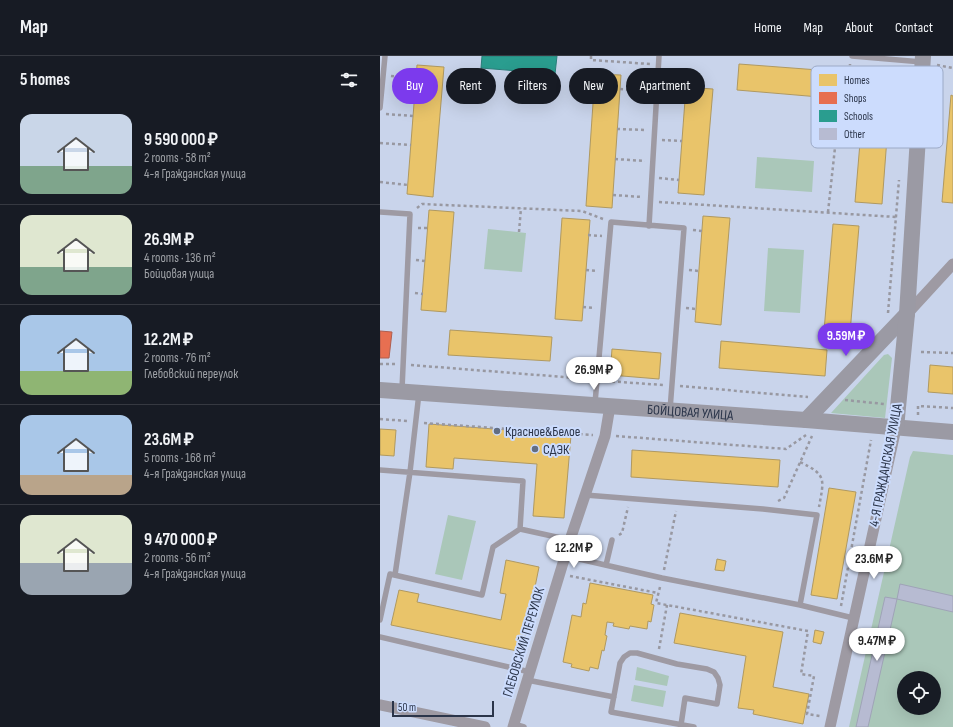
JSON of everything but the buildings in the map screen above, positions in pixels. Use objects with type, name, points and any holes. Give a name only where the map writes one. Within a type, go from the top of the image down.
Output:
[{"type":"street","name":"4-Я ГРАЖДАНСКАЯ УЛИЦА","points":[[830,727],[896,428],[907,314],[917,148]]},
{"type":"street","points":[[805,427],[953,264]]},
{"type":"street","name":"БОЙЦОВАЯ УЛИЦА","points":[[380,390],[670,410],[805,427],[896,428],[953,432]]},
{"type":"street","name":"ГЛЕБОВСКИЙ ПЕРЕУЛОК","points":[[517,726],[529,676],[570,540],[605,436],[602,405]]},
{"type":"street","points":[[380,705],[485,727]]},
{"type":"lane","points":[[380,108],[385,56]]},
{"type":"lane","points":[[659,56],[659,68]]},
{"type":"lane","points":[[852,56],[923,59]]},
{"type":"lane","points":[[649,226],[656,104]]},
{"type":"lane","points":[[380,212],[410,214],[402,364],[402,392]]},
{"type":"lane","points":[[602,405],[597,380],[611,222],[684,228],[670,410]]},
{"type":"lane","points":[[395,575],[410,472],[419,393]]},
{"type":"lane","points":[[380,470],[523,481],[520,528]]},
{"type":"lane","points":[[585,495],[763,509],[817,515],[800,605]]},
{"type":"lane","points":[[380,620],[390,574],[482,595],[493,547],[520,528],[570,540]]},
{"type":"lane","points":[[606,565],[612,540]]},
{"type":"lane","points":[[566,556],[662,578],[800,605],[853,618]]},
{"type":"lane","points":[[380,637],[614,697]]},
{"type":"lane","points":[[681,724],[685,698],[717,704],[720,685],[714,672],[707,669],[677,664],[637,653],[624,657],[620,663],[611,712],[694,727]]},
{"type":"path","points":[[591,56],[591,60],[659,64]]},
{"type":"path","points":[[943,66],[953,68]]},
{"type":"path","points":[[383,75],[392,76]]},
{"type":"path","points":[[620,89],[626,90]]},
{"type":"path","points":[[380,113],[413,116]]},
{"type":"path","points":[[617,129],[655,131]]},
{"type":"path","points":[[654,139],[682,141]]},
{"type":"path","points":[[380,143],[411,145]]},
{"type":"path","points":[[828,212],[835,148]]},
{"type":"path","points":[[615,159],[653,162]]},
{"type":"path","points":[[652,177],[679,180]]},
{"type":"path","points":[[888,316],[899,178]]},
{"type":"path","points":[[380,182],[408,185]]},
{"type":"path","points":[[613,195],[896,217]]},
{"type":"path","points":[[410,214],[422,204],[582,211],[611,222]]},
{"type":"path","points":[[518,232],[521,208]]},
{"type":"path","points":[[921,352],[953,353]]},
{"type":"path","points":[[380,364],[402,364],[814,397]]},
{"type":"path","points":[[844,400],[886,404]]},
{"type":"path","points":[[918,415],[918,406],[953,408]]},
{"type":"path","points":[[380,420],[786,449],[805,427]]},
{"type":"path","points":[[763,509],[784,498],[812,436]]},
{"type":"path","points":[[840,615],[871,440]]},
{"type":"path","points":[[800,462],[814,469],[820,475],[823,484],[817,515]]},
{"type":"path","points":[[612,540],[622,533],[630,499]]},
{"type":"path","points":[[678,502],[656,603],[808,631],[801,674],[814,676],[807,714],[820,716]]},
{"type":"path","points":[[569,576],[658,593]]},
{"type":"path","points":[[657,659],[667,605]]},
{"type":"green space","points":[[757,157],[814,161],[812,192],[755,188]]},
{"type":"green space","points":[[488,229],[526,233],[522,272],[484,269]]},
{"type":"green space","points":[[768,248],[804,250],[800,313],[764,311]]},
{"type":"green space","points":[[888,354],[892,358],[885,418],[831,413],[884,355]]},
{"type":"green space","points":[[913,451],[953,455],[953,727],[849,727],[910,457]]},
{"type":"green space","points":[[448,515],[476,521],[462,580],[435,574]]},
{"type":"green space","points":[[637,667],[669,676],[667,686],[635,680]]},
{"type":"green space","points":[[634,685],[666,691],[663,707],[631,701]]},
{"type":"place","name":"Красное&Белое","points":[[497,431]]},
{"type":"place","name":"СДЭК","points":[[535,449]]}]
